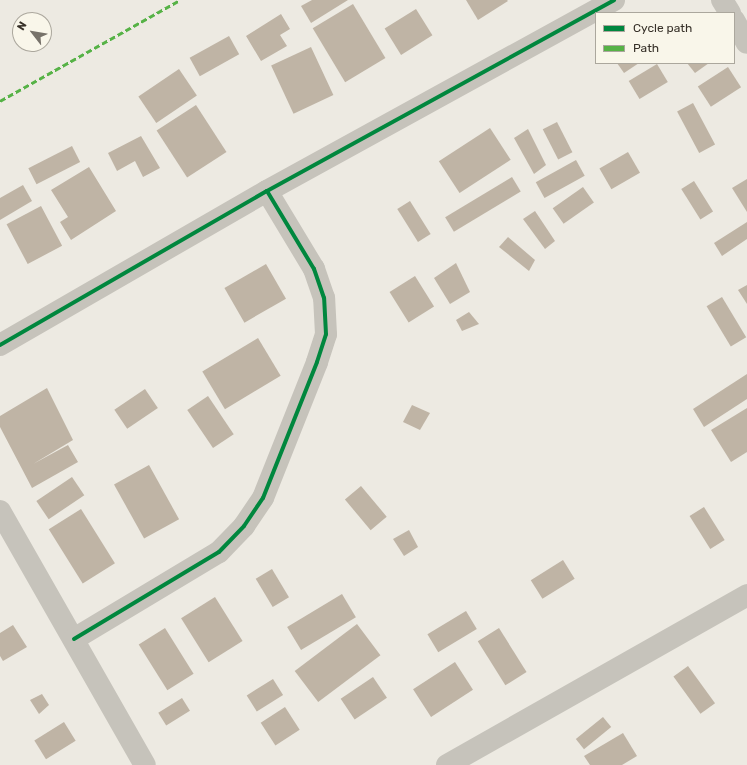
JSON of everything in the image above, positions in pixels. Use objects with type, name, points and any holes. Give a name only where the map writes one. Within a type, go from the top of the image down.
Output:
[{"type":"street","points":[[0,345],[267,191],[614,0]]},
{"type":"street","points":[[722,0],[729,12]]},
{"type":"street","points":[[735,22],[747,43]]},
{"type":"street","points":[[74,639],[219,552],[244,526],[263,498],[317,362],[326,334],[324,298],[314,269],[267,191]]},
{"type":"street","points":[[0,511],[145,765]]},
{"type":"street","points":[[447,765],[747,595]]},
{"type":"building","points":[[312,0],[348,0],[311,23],[301,6]]},
{"type":"building","points":[[466,0],[507,0],[508,1],[478,20]]},
{"type":"building","points":[[353,4],[385,58],[345,82],[313,28]]},
{"type":"building","points":[[416,9],[432,35],[401,55],[385,29]]},
{"type":"building","points":[[281,14],[290,29],[280,35],[287,46],[261,61],[246,36]]},
{"type":"building","points":[[229,36],[239,54],[200,76],[190,58]]},
{"type":"building","points":[[311,47],[333,95],[294,114],[271,66]]},
{"type":"building","points":[[618,64],[638,64],[624,73]]},
{"type":"building","points":[[657,64],[668,82],[640,99],[629,81]]},
{"type":"building","points":[[688,64],[708,64],[695,73]]},
{"type":"building","points":[[728,67],[741,87],[711,107],[698,87]]},
{"type":"building","points":[[179,69],[197,96],[156,123],[138,96]]},
{"type":"building","points":[[693,103],[715,144],[699,153],[677,111]]},
{"type":"building","points":[[196,105],[226,152],[187,178],[157,131]]},
{"type":"building","points":[[557,122],[572,152],[558,160],[543,129]]},
{"type":"building","points":[[490,128],[511,160],[460,193],[439,161]]},
{"type":"building","points":[[528,129],[546,165],[534,174],[514,138]]},
{"type":"building","points":[[141,136],[160,168],[143,177],[135,161],[117,171],[108,153]]},
{"type":"building","points":[[72,146],[80,162],[37,184],[28,168]]},
{"type":"building","points":[[628,152],[640,173],[611,189],[599,168]]},
{"type":"building","points":[[576,160],[585,176],[544,198],[536,182]]},
{"type":"building","points":[[89,167],[116,211],[71,240],[60,222],[68,217],[51,190]]},
{"type":"building","points":[[512,177],[521,192],[454,232],[445,217]]},
{"type":"building","points":[[747,179],[747,212],[732,188]]},
{"type":"building","points":[[694,181],[713,212],[700,219],[681,189]]},
{"type":"building","points":[[23,185],[32,201],[0,220],[0,198]]},
{"type":"building","points":[[583,187],[594,203],[564,224],[553,208]]},
{"type":"building","points":[[410,201],[431,234],[418,242],[397,209]]},
{"type":"building","points":[[41,206],[62,246],[28,264],[7,224]]},
{"type":"building","points":[[535,211],[555,241],[545,249],[523,219]]},
{"type":"building","points":[[747,222],[747,239],[722,256],[714,243]]},
{"type":"building","points":[[508,237],[535,260],[529,271],[499,247]]},
{"type":"building","points":[[456,263],[470,292],[450,304],[434,278]]},
{"type":"building","points":[[266,264],[286,299],[244,323],[224,288]]},
{"type":"building","points":[[415,276],[434,307],[409,322],[390,292]]},
{"type":"building","points":[[747,285],[747,304],[738,290]]},
{"type":"building","points":[[722,297],[746,337],[731,347],[707,306]]},
{"type":"building","points":[[469,312],[479,324],[462,331],[456,320]]},
{"type":"building","points":[[258,338],[281,376],[225,409],[202,371]]},
{"type":"building","points":[[747,374],[747,399],[704,427],[693,409]]},
{"type":"building","points":[[47,388],[73,440],[33,464],[68,445],[78,462],[32,488],[0,427],[0,416]]},
{"type":"building","points":[[145,389],[158,408],[127,429],[114,410]]},
{"type":"building","points":[[208,396],[234,434],[213,448],[187,410]]},
{"type":"building","points":[[412,405],[430,413],[420,430],[403,422]]},
{"type":"building","points":[[747,408],[747,452],[731,462],[711,430]]},
{"type":"building","points":[[149,465],[179,519],[144,539],[114,484]]},
{"type":"building","points":[[72,477],[84,495],[49,519],[36,501]]},
{"type":"building","points":[[361,486],[387,517],[371,530],[345,499]]},
{"type":"building","points":[[704,507],[725,540],[710,549],[690,516]]},
{"type":"building","points":[[81,509],[115,563],[83,583],[49,529]]},
{"type":"building","points":[[409,530],[418,547],[404,556],[393,539]]},
{"type":"building","points":[[563,560],[575,579],[542,599],[531,580]]},
{"type":"building","points":[[272,569],[289,597],[273,607],[256,579]]},
{"type":"building","points":[[342,594],[356,617],[301,650],[287,627]]},
{"type":"building","points":[[215,597],[243,641],[209,662],[181,618]]},
{"type":"building","points":[[466,611],[477,629],[438,652],[427,634]]},
{"type":"building","points":[[357,624],[380,655],[318,702],[295,671]]},
{"type":"building","points":[[13,625],[27,647],[3,661],[0,656],[0,633]]},
{"type":"building","points":[[165,628],[194,674],[167,690],[139,644]]},
{"type":"building","points":[[499,628],[527,672],[505,685],[478,641]]},
{"type":"building","points":[[455,662],[473,690],[431,717],[413,689]]},
{"type":"building","points":[[688,666],[715,703],[700,714],[673,677]]},
{"type":"building","points":[[373,677],[387,698],[355,720],[341,699]]},
{"type":"building","points":[[273,679],[283,695],[257,712],[247,695]]},
{"type":"building","points":[[42,694],[49,705],[39,714],[30,700]]},
{"type":"building","points":[[182,698],[190,711],[166,726],[158,713]]},
{"type":"building","points":[[285,707],[300,730],[275,745],[261,723]]},
{"type":"building","points":[[603,717],[611,727],[584,749],[576,739]]},
{"type":"building","points":[[64,722],[76,741],[46,759],[34,741]]},
{"type":"building","points":[[623,733],[637,756],[622,765],[590,765],[584,756]]},
{"type":"marked path","points":[[0,101],[180,0]]},
{"type":"cycle path","points":[[0,345],[267,191],[614,0]]},
{"type":"cycle path","points":[[74,639],[219,552],[244,526],[263,498],[317,362],[326,334],[324,298],[314,269],[267,191]]}]
